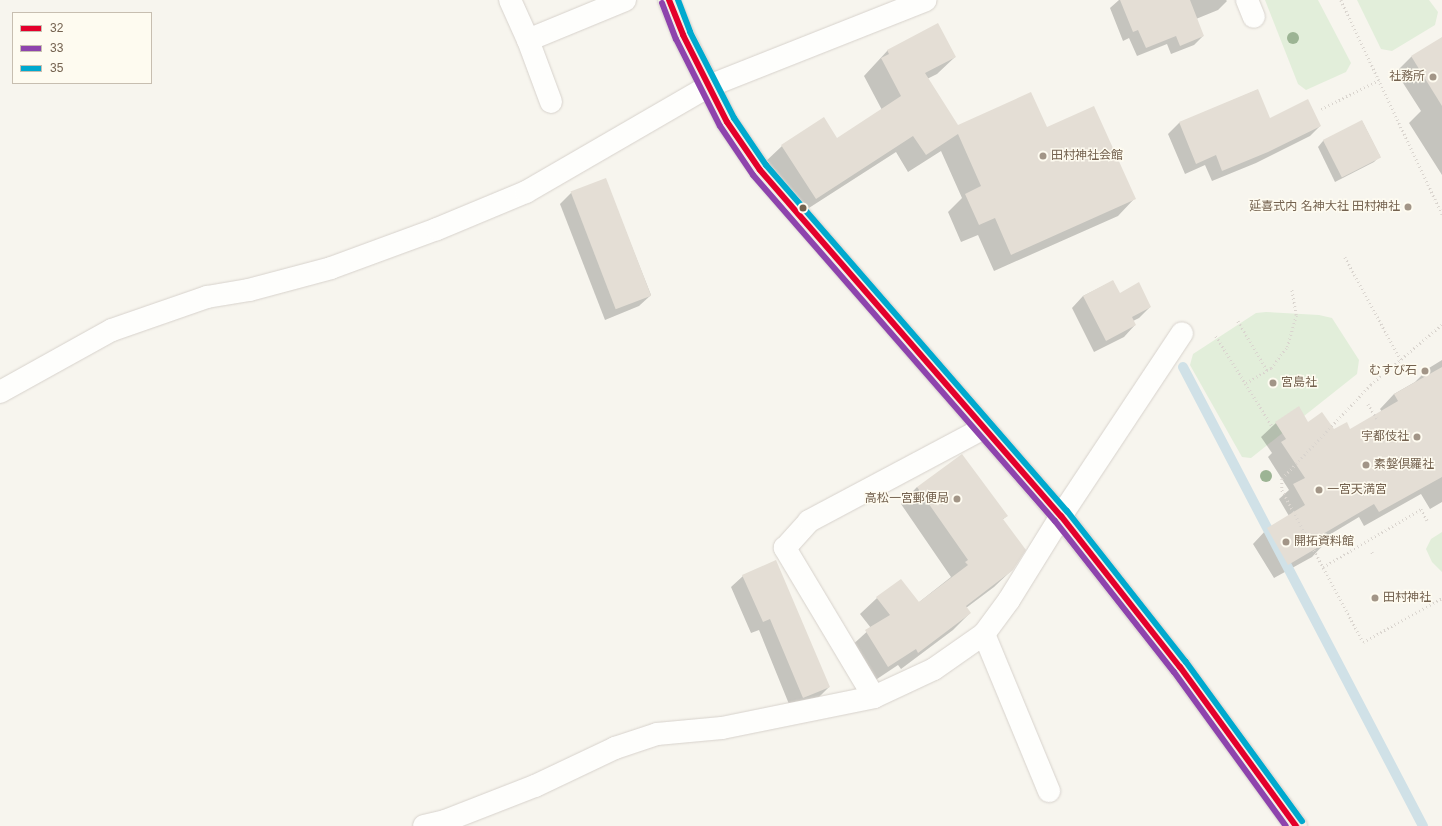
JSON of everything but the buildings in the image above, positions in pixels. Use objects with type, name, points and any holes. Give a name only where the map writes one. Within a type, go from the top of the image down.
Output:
[{"type":"main road","points":[[669,0],[683,35],[727,122],[760,170],[1061,516],[1180,667],[1296,826]]},
{"type":"street","points":[[510,0],[528,40],[551,102]]},
{"type":"street","points":[[528,40],[625,0]]},
{"type":"street","points":[[0,392],[112,330],[207,297],[249,290],[331,268],[437,229],[526,192],[709,86],[926,0]]},
{"type":"street","points":[[424,826],[444,821],[535,786],[615,748],[657,734],[722,728],[874,696],[934,669],[984,634],[1009,600],[1061,516],[1182,333]]},
{"type":"street","points":[[874,696],[785,548],[809,521],[984,428]]},
{"type":"street","points":[[984,634],[1049,791]]},
{"type":"path","points":[[1341,0],[1442,214]]},
{"type":"path","points":[[1321,109],[1379,80]]},
{"type":"path","points":[[1345,258],[1401,360]]},
{"type":"path","points":[[1246,382],[1267,370],[1287,347],[1296,314],[1291,288]]},
{"type":"path","points":[[1238,322],[1267,370]]},
{"type":"path","points":[[1442,325],[1371,385],[1282,478],[1282,490],[1363,642],[1442,598]]},
{"type":"path","points":[[1216,336],[1272,426]]},
{"type":"path","points":[[1368,404],[1377,419]]},
{"type":"path","points":[[1323,568],[1421,510],[1427,520]]},
{"type":"path","points":[[1366,542],[1368,546]]},
{"type":"green space","points":[[1265,0],[1318,0],[1351,63],[1346,72],[1306,90],[1298,84]]},
{"type":"green space","points":[[1357,0],[1429,0],[1438,12],[1435,25],[1392,51],[1381,49]]},
{"type":"green space","points":[[1266,312],[1319,315],[1332,318],[1359,360],[1357,374],[1251,458],[1242,457],[1190,365],[1193,354],[1256,313]]},
{"type":"green space","points":[[1442,532],[1442,572],[1432,562],[1426,549],[1431,539]]},
{"type":"waterway","points":[[1183,367],[1423,826]]},
{"type":"transit line","name":"32","points":[[669,0],[683,35],[727,122],[760,170],[1061,516],[1180,667],[1296,826]]},
{"type":"transit line","name":"35","points":[[678,0],[690,32],[734,118],[766,165],[1067,511],[1186,662],[1302,821]]},
{"type":"transit line","name":"33","points":[[662,3],[676,39],[720,126],[753,175],[1055,521],[1174,672],[1286,826]]},
{"type":"place","name":"社務所","points":[[1433,77]]},
{"type":"place","name":"田村神社会館","points":[[1043,156]]},
{"type":"place","name":"延喜式内 名神大社 田村神社","points":[[1408,207]]},
{"type":"place","name":"むすび石","points":[[1425,371]]},
{"type":"place","name":"宮島社","points":[[1273,383]]},
{"type":"place","name":"宇都伎社","points":[[1417,437]]},
{"type":"place","name":"素媻倶羅社","points":[[1366,465]]},
{"type":"place","name":"一宮天満宮","points":[[1319,490]]},
{"type":"place","name":"高松一宮郵便局","points":[[957,499]]},
{"type":"place","name":"開拓資料館","points":[[1286,542]]},
{"type":"place","name":"田村神社","points":[[1375,598]]}]
